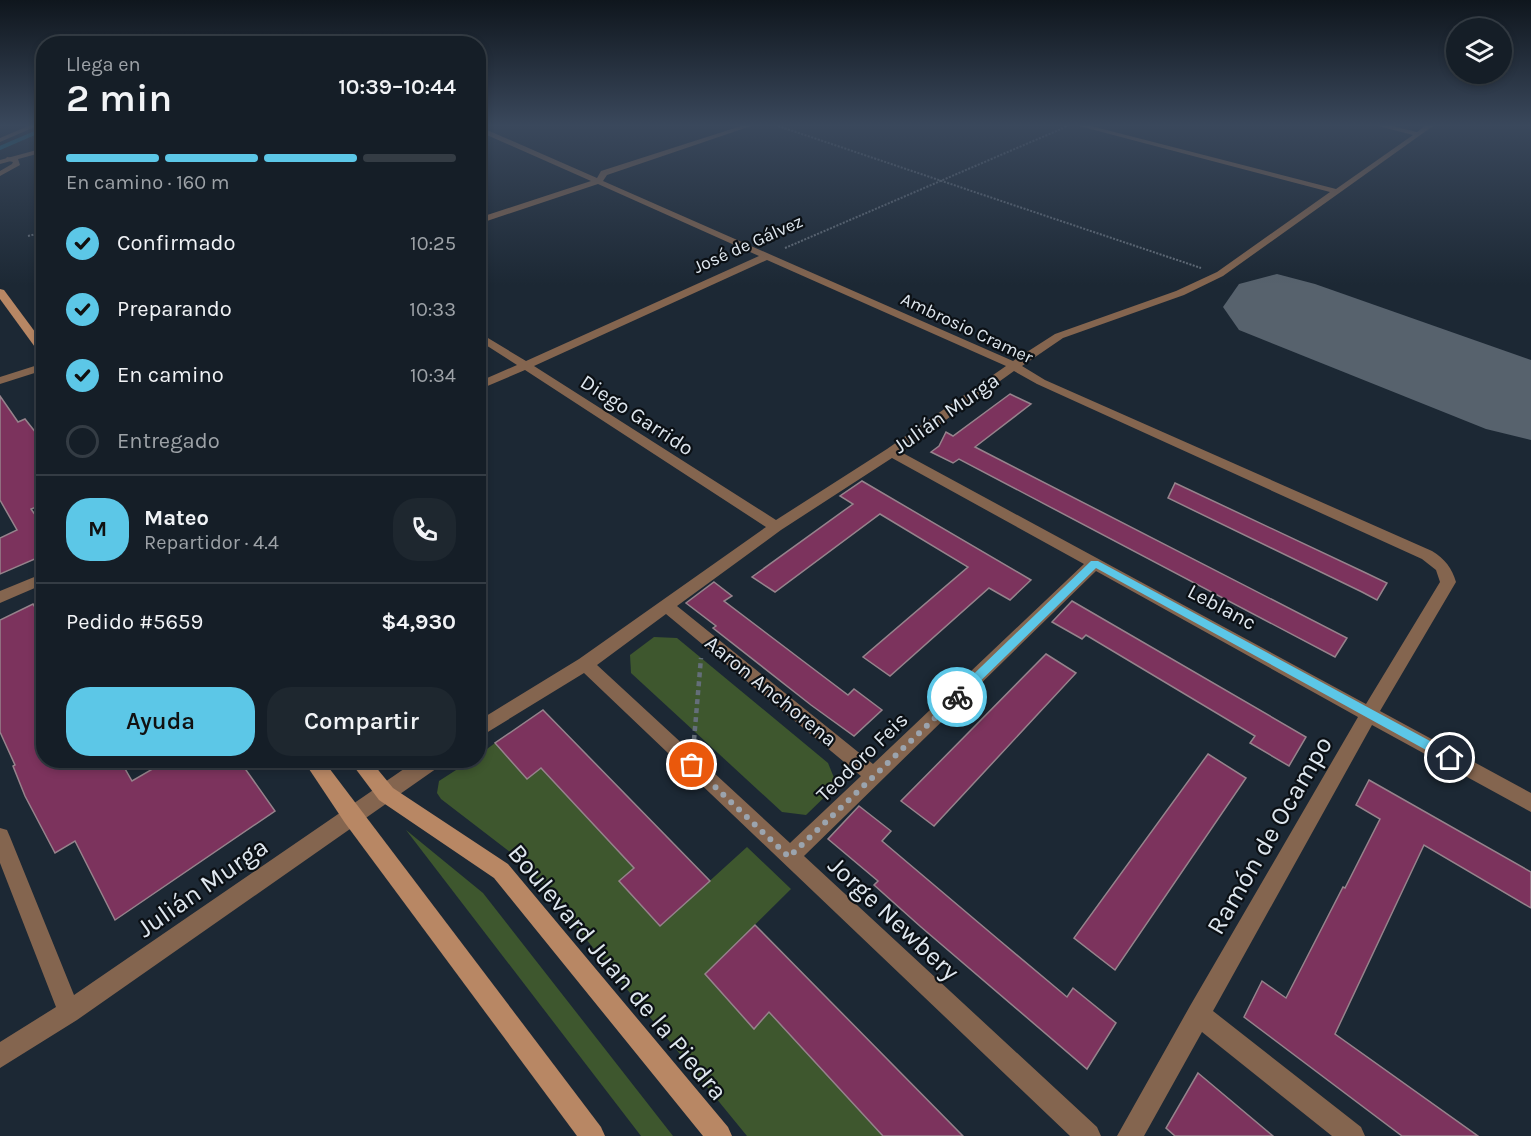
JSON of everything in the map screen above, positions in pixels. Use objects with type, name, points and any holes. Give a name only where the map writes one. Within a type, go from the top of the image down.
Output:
[{"type":"main road","points":[[0,292],[36,341]]},
{"type":"main road","points":[[318,768],[592,1136]]},
{"type":"main road","name":"Boulevard Juan de la Piedra","points":[[365,768],[387,794],[501,871],[719,1136]]},
{"type":"street","name":"Ambrosio Cramer","points":[[594,179],[765,257],[1012,365],[1041,382],[1427,555],[1439,563]]},
{"type":"street","points":[[1288,179],[1335,191]]},
{"type":"street","name":"Julián Murga","points":[[486,726],[585,664],[776,526],[892,452],[1012,365],[1059,336],[1180,293],[1220,274],[1353,179]]},
{"type":"street","points":[[486,218],[599,181]]},
{"type":"street","name":"José de Gálvez","points":[[486,383],[765,257]]},
{"type":"street","name":"Diego Garrido","points":[[486,340],[776,526]]},
{"type":"street","points":[[0,381],[36,369]]},
{"type":"street","name":"Leblanc","points":[[892,452],[1370,712],[1531,803]]},
{"type":"street","name":"Teodoro Feis","points":[[789,857],[1095,563]]},
{"type":"street","name":"Ramón de Ocampo","points":[[1130,1136],[1370,712],[1448,582],[1446,572],[1439,563]]},
{"type":"street","points":[[0,597],[36,581]]},
{"type":"street","name":"Aaron Anchorena","points":[[666,606],[875,776]]},
{"type":"street","name":"Jorge Newbery","points":[[585,664],[1088,1136]]},
{"type":"street","name":"Julián Murga","points":[[0,1056],[69,1012],[422,768]]},
{"type":"street","points":[[0,837],[69,1012]]},
{"type":"street","points":[[1198,1014],[1352,1136]]},
{"type":"path","points":[[935,179],[1220,274]]},
{"type":"path","name":"José de Gálvez","points":[[765,257],[946,179]]},
{"type":"path","points":[[28,236],[36,234]]},
{"type":"path","points":[[692,765],[703,636]]},
{"type":"green space","points":[[654,637],[677,638],[828,763],[837,785],[806,815],[782,812],[631,673],[630,655]]},
{"type":"green space","points":[[495,743],[527,779],[541,768],[634,868],[619,881],[660,926],[747,847],[791,889],[705,974],[753,1028],[769,1012],[883,1136],[747,1136],[523,862],[441,799],[437,793],[439,781],[459,768],[486,768],[486,750]]},
{"type":"green space","points":[[406,830],[483,893],[673,1136],[641,1136]]},
{"type":"building","points":[[1010,394],[1031,404],[975,447],[1347,638],[1335,657],[959,459],[953,463],[931,452],[939,446],[946,432],[953,436]]},
{"type":"building","points":[[0,396],[18,422],[25,419],[36,433],[36,507],[31,509],[36,516],[36,558],[0,574],[0,538],[17,530],[0,500]]},
{"type":"building","points":[[862,481],[1031,580],[1010,600],[989,588],[890,676],[863,657],[968,567],[880,514],[775,592],[752,577],[853,504],[840,496]]},
{"type":"building","points":[[1175,483],[1387,583],[1377,600],[1168,498]]},
{"type":"building","points":[[714,582],[732,596],[724,601],[848,695],[854,689],[882,710],[854,736],[811,705],[713,628],[716,626],[686,603]]},
{"type":"building","points":[[1072,601],[1306,737],[1289,766],[1250,743],[1255,736],[1086,635],[1082,639],[1052,622]]},
{"type":"building","points":[[33,604],[36,609],[36,768],[125,768],[132,781],[154,768],[245,768],[275,811],[115,920],[75,841],[55,853],[25,796],[13,766],[15,765],[0,732],[0,620]]},
{"type":"building","points":[[1046,654],[1076,673],[934,826],[901,801]]},
{"type":"building","points":[[543,710],[710,881],[660,926],[619,881],[634,868],[541,768],[527,779],[495,743]]},
{"type":"building","points":[[1208,754],[1246,778],[1115,970],[1074,938]]},
{"type":"building","points":[[1369,780],[1531,872],[1531,908],[1424,845],[1335,1034],[1478,1136],[1402,1136],[1244,1017],[1262,981],[1286,998],[1343,887],[1345,888],[1380,819],[1356,805]]},
{"type":"building","points":[[859,806],[891,831],[882,841],[999,940],[1067,997],[1073,988],[1116,1023],[1087,1069],[921,927],[874,885],[878,881],[828,839]]},
{"type":"building","points":[[755,925],[963,1136],[883,1136],[769,1012],[754,1029],[705,974]]},
{"type":"building","points":[[1198,1073],[1273,1136],[1175,1136],[1166,1128]]},
{"type":"runway","points":[[1277,307],[1531,402]]},
{"type":"way so far","points":[[692,765],[789,857],[957,697]]},
{"type":"route","points":[[957,697],[1095,563],[1370,712],[1450,758]]}]
